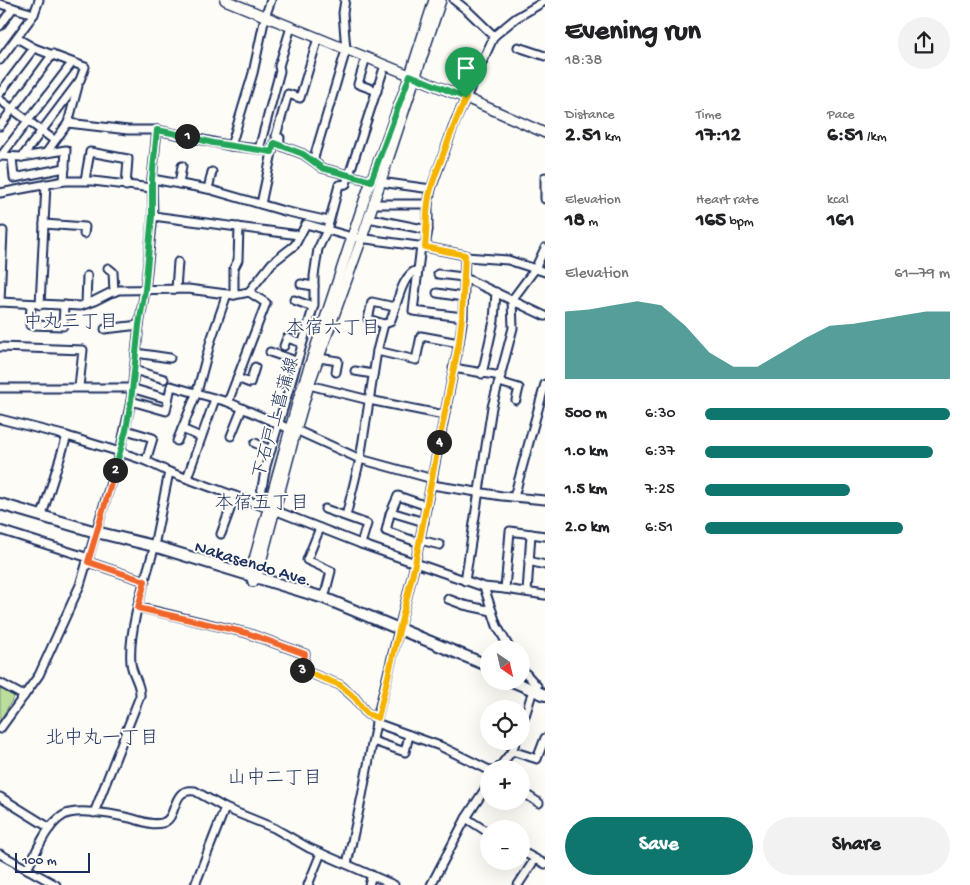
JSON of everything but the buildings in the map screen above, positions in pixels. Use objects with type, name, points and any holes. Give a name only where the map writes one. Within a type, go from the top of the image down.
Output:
[{"type":"highway","name":"Nakasendo Ave.","points":[[0,504],[42,515],[96,535]]},
{"type":"highway","name":"Nakasendo Ave.","points":[[0,510],[153,549],[324,598],[480,668]]},
{"type":"highway","name":"Nakasendo Ave.","points":[[253,577],[480,663]]},
{"type":"highway","points":[[539,688],[545,695]]},
{"type":"main road","points":[[225,0],[346,50],[385,65],[412,72],[545,132]]},
{"type":"main road","points":[[412,72],[429,0]]},
{"type":"main road","points":[[412,72],[434,0]]},
{"type":"main road","points":[[412,72],[441,0]]},
{"type":"main road","points":[[412,72],[425,66],[447,0]]},
{"type":"main road","name":"下石戸上菖蒲線","points":[[253,577],[292,429],[412,72]]},
{"type":"main road","name":"下石戸上菖蒲線","points":[[306,385],[319,358],[357,238],[373,204],[376,182]]},
{"type":"street","points":[[0,60],[34,14],[39,0]]},
{"type":"street","points":[[231,146],[253,73],[265,17],[271,0]]},
{"type":"street","points":[[313,160],[346,50],[343,13],[344,0]]},
{"type":"street","points":[[454,0],[494,36]]},
{"type":"street","points":[[462,317],[413,311],[417,270],[428,230],[428,204],[431,189],[455,122],[494,36],[516,18],[545,1]]},
{"type":"street","points":[[0,4],[34,14]]},
{"type":"street","points":[[0,26],[13,8]]},
{"type":"street","points":[[259,149],[280,71],[279,66],[291,27]]},
{"type":"street","points":[[17,38],[34,48],[85,67],[68,123],[46,153]]},
{"type":"street","points":[[274,89],[300,98],[318,38]]},
{"type":"street","points":[[518,47],[545,56]]},
{"type":"street","points":[[0,93],[34,48]]},
{"type":"street","points":[[0,126],[52,54]]},
{"type":"street","points":[[366,57],[358,84],[377,91]]},
{"type":"street","points":[[1,156],[72,63]]},
{"type":"street","points":[[258,504],[271,450],[313,307],[318,249],[330,221],[339,185],[346,184],[385,65]]},
{"type":"street","points":[[22,157],[80,80]]},
{"type":"street","points":[[279,145],[280,138],[276,136],[288,94]]},
{"type":"street","points":[[0,100],[54,140]]},
{"type":"street","points":[[68,123],[128,130],[157,130],[231,146],[272,152]]},
{"type":"street","points":[[0,729],[39,675],[80,585],[89,560],[126,430],[145,290],[157,130]]},
{"type":"street","points":[[261,204],[274,143],[303,154],[322,168],[376,182],[431,189]]},
{"type":"street","points":[[1,156],[22,157],[66,150],[64,181]]},
{"type":"street","points":[[85,180],[90,152],[128,159],[126,186]]},
{"type":"street","points":[[12,157],[14,178],[65,168]]},
{"type":"street","points":[[179,184],[182,166]]},
{"type":"street","points":[[208,190],[212,172]]},
{"type":"street","points":[[545,177],[545,199]]},
{"type":"street","points":[[152,179],[208,190],[284,211],[330,221]]},
{"type":"street","points":[[0,193],[64,181],[85,180],[152,188]]},
{"type":"street","points":[[40,305],[46,184]]},
{"type":"street","points":[[373,204],[428,204]]},
{"type":"street","points":[[152,216],[299,235]]},
{"type":"street","points":[[368,218],[428,230]]},
{"type":"street","points":[[44,224],[85,227],[84,234]]},
{"type":"street","points":[[249,292],[272,263],[295,245],[306,224],[357,238],[423,246],[465,255],[465,257],[508,260],[545,272]]},
{"type":"street","points":[[176,441],[197,392],[211,340],[231,294],[234,268],[238,260],[239,227]]},
{"type":"street","points":[[3,231],[0,302],[40,305],[86,304],[114,292],[200,290],[231,294],[249,292],[266,303],[228,402]]},
{"type":"street","points":[[465,581],[492,408],[514,328],[512,300],[535,270],[545,248]]},
{"type":"street","points":[[347,864],[377,721],[415,564],[432,482],[459,343],[465,257]]},
{"type":"street","points":[[176,290],[178,262]]},
{"type":"street","points":[[108,268],[113,272],[114,292]]},
{"type":"street","points":[[395,307],[372,302],[368,319],[384,324],[390,322],[406,280],[412,272],[417,270]]},
{"type":"street","points":[[438,274],[463,277],[545,316]]},
{"type":"street","points":[[86,304],[87,276]]},
{"type":"street","points":[[301,284],[314,286]]},
{"type":"street","points":[[482,374],[494,321],[496,292]]},
{"type":"street","points":[[437,294],[463,297]]},
{"type":"street","points":[[294,300],[313,307]]},
{"type":"street","points":[[31,304],[30,325],[63,326],[64,305]]},
{"type":"street","points":[[346,516],[360,459],[377,351],[384,324]]},
{"type":"street","points":[[104,329],[139,325]]},
{"type":"street","points":[[377,351],[416,360],[421,336],[459,343]]},
{"type":"street","points":[[284,346],[287,338],[302,343]]},
{"type":"street","points":[[0,347],[83,350],[79,387]]},
{"type":"street","points":[[270,352],[296,361]]},
{"type":"street","points":[[136,353],[170,358]]},
{"type":"street","points":[[319,358],[338,361],[336,372]]},
{"type":"street","points":[[237,378],[250,383],[255,367]]},
{"type":"street","points":[[454,368],[500,379],[520,388],[516,400]]},
{"type":"street","points":[[134,370],[164,379]]},
{"type":"street","points":[[355,371],[373,374]]},
{"type":"street","points":[[290,382],[369,400],[444,414]]},
{"type":"street","points":[[514,497],[545,384]]},
{"type":"street","points":[[131,401],[166,410],[171,386],[197,392],[228,402],[360,459],[432,482],[480,493],[545,500]]},
{"type":"street","points":[[0,388],[131,388],[168,400]]},
{"type":"street","points":[[186,478],[215,399]]},
{"type":"street","points":[[231,436],[242,409]]},
{"type":"street","points":[[1,421],[67,436],[120,452],[361,544],[465,581],[484,587],[545,596]]},
{"type":"street","points":[[182,429],[201,437]]},
{"type":"street","points":[[126,430],[153,438],[146,461]]},
{"type":"street","points":[[42,515],[67,436]]},
{"type":"street","points":[[255,443],[271,450]]},
{"type":"street","points":[[94,813],[140,696],[140,689],[131,664],[132,642],[169,472]]},
{"type":"street","points":[[221,534],[235,496]]},
{"type":"street","points":[[427,506],[398,496],[386,531],[440,545]]},
{"type":"street","points":[[325,509],[368,524],[361,544]]},
{"type":"street","points":[[391,512],[424,522]]},
{"type":"street","points":[[320,528],[307,560],[331,571],[324,598]]},
{"type":"street","points":[[0,530],[145,581]]},
{"type":"street","points":[[505,589],[510,531],[545,536]]},
{"type":"street","points":[[527,592],[531,534]]},
{"type":"street","points":[[529,561],[545,565]]},
{"type":"street","points":[[484,587],[497,626],[505,640]]},
{"type":"street","points":[[448,599],[464,605],[492,611]]},
{"type":"street","points":[[138,608],[247,633],[305,654],[302,670],[340,685],[355,698],[367,714],[377,721],[440,746],[480,766]]},
{"type":"street","points":[[530,678],[539,688],[530,708]]},
{"type":"street","points":[[0,683],[24,696]]},
{"type":"street","points":[[373,741],[405,752],[409,735]]},
{"type":"street","points":[[505,760],[512,751],[537,759],[545,738]]},
{"type":"street","points":[[27,869],[50,828],[64,816],[71,813],[94,813],[124,817],[148,824],[161,823],[169,819],[178,798],[183,792],[189,790],[225,808],[274,826],[299,843],[394,885]]},
{"type":"street","points":[[0,797],[50,828]]},
{"type":"street","points":[[431,885],[466,818],[480,797]]},
{"type":"street","points":[[530,797],[539,803]]},
{"type":"street","points":[[196,885],[225,808]]},
{"type":"street","points":[[466,818],[480,827]]},
{"type":"street","points":[[308,885],[321,853]]},
{"type":"street","points":[[0,854],[56,885]]},
{"type":"street","points":[[530,856],[545,864]]},
{"type":"street","points":[[518,885],[535,859]]},
{"type":"street","points":[[369,885],[372,875]]},
{"type":"green space","points":[[0,688],[15,695],[0,721]]},
{"type":"district","name":"中丸三丁目","points":[[71,323]]},
{"type":"district","name":"本宿六丁目","points":[[333,329]]},
{"type":"district","name":"本宿五丁目","points":[[262,504]]},
{"type":"district","name":"北中丸一丁目","points":[[102,739]]},
{"type":"district","name":"山中二丁目","points":[[275,779]]},
{"type":"route","points":[[410,75],[466,98],[455,122],[431,189],[425,247],[465,255],[459,343],[415,564],[378,718],[367,714],[355,698],[340,685],[302,670],[305,654],[247,633],[138,608],[145,581],[88,562],[126,430],[131,401],[131,388],[145,290],[157,130],[213,143],[272,152],[274,143],[303,154],[322,168],[371,181],[410,75]]}]
